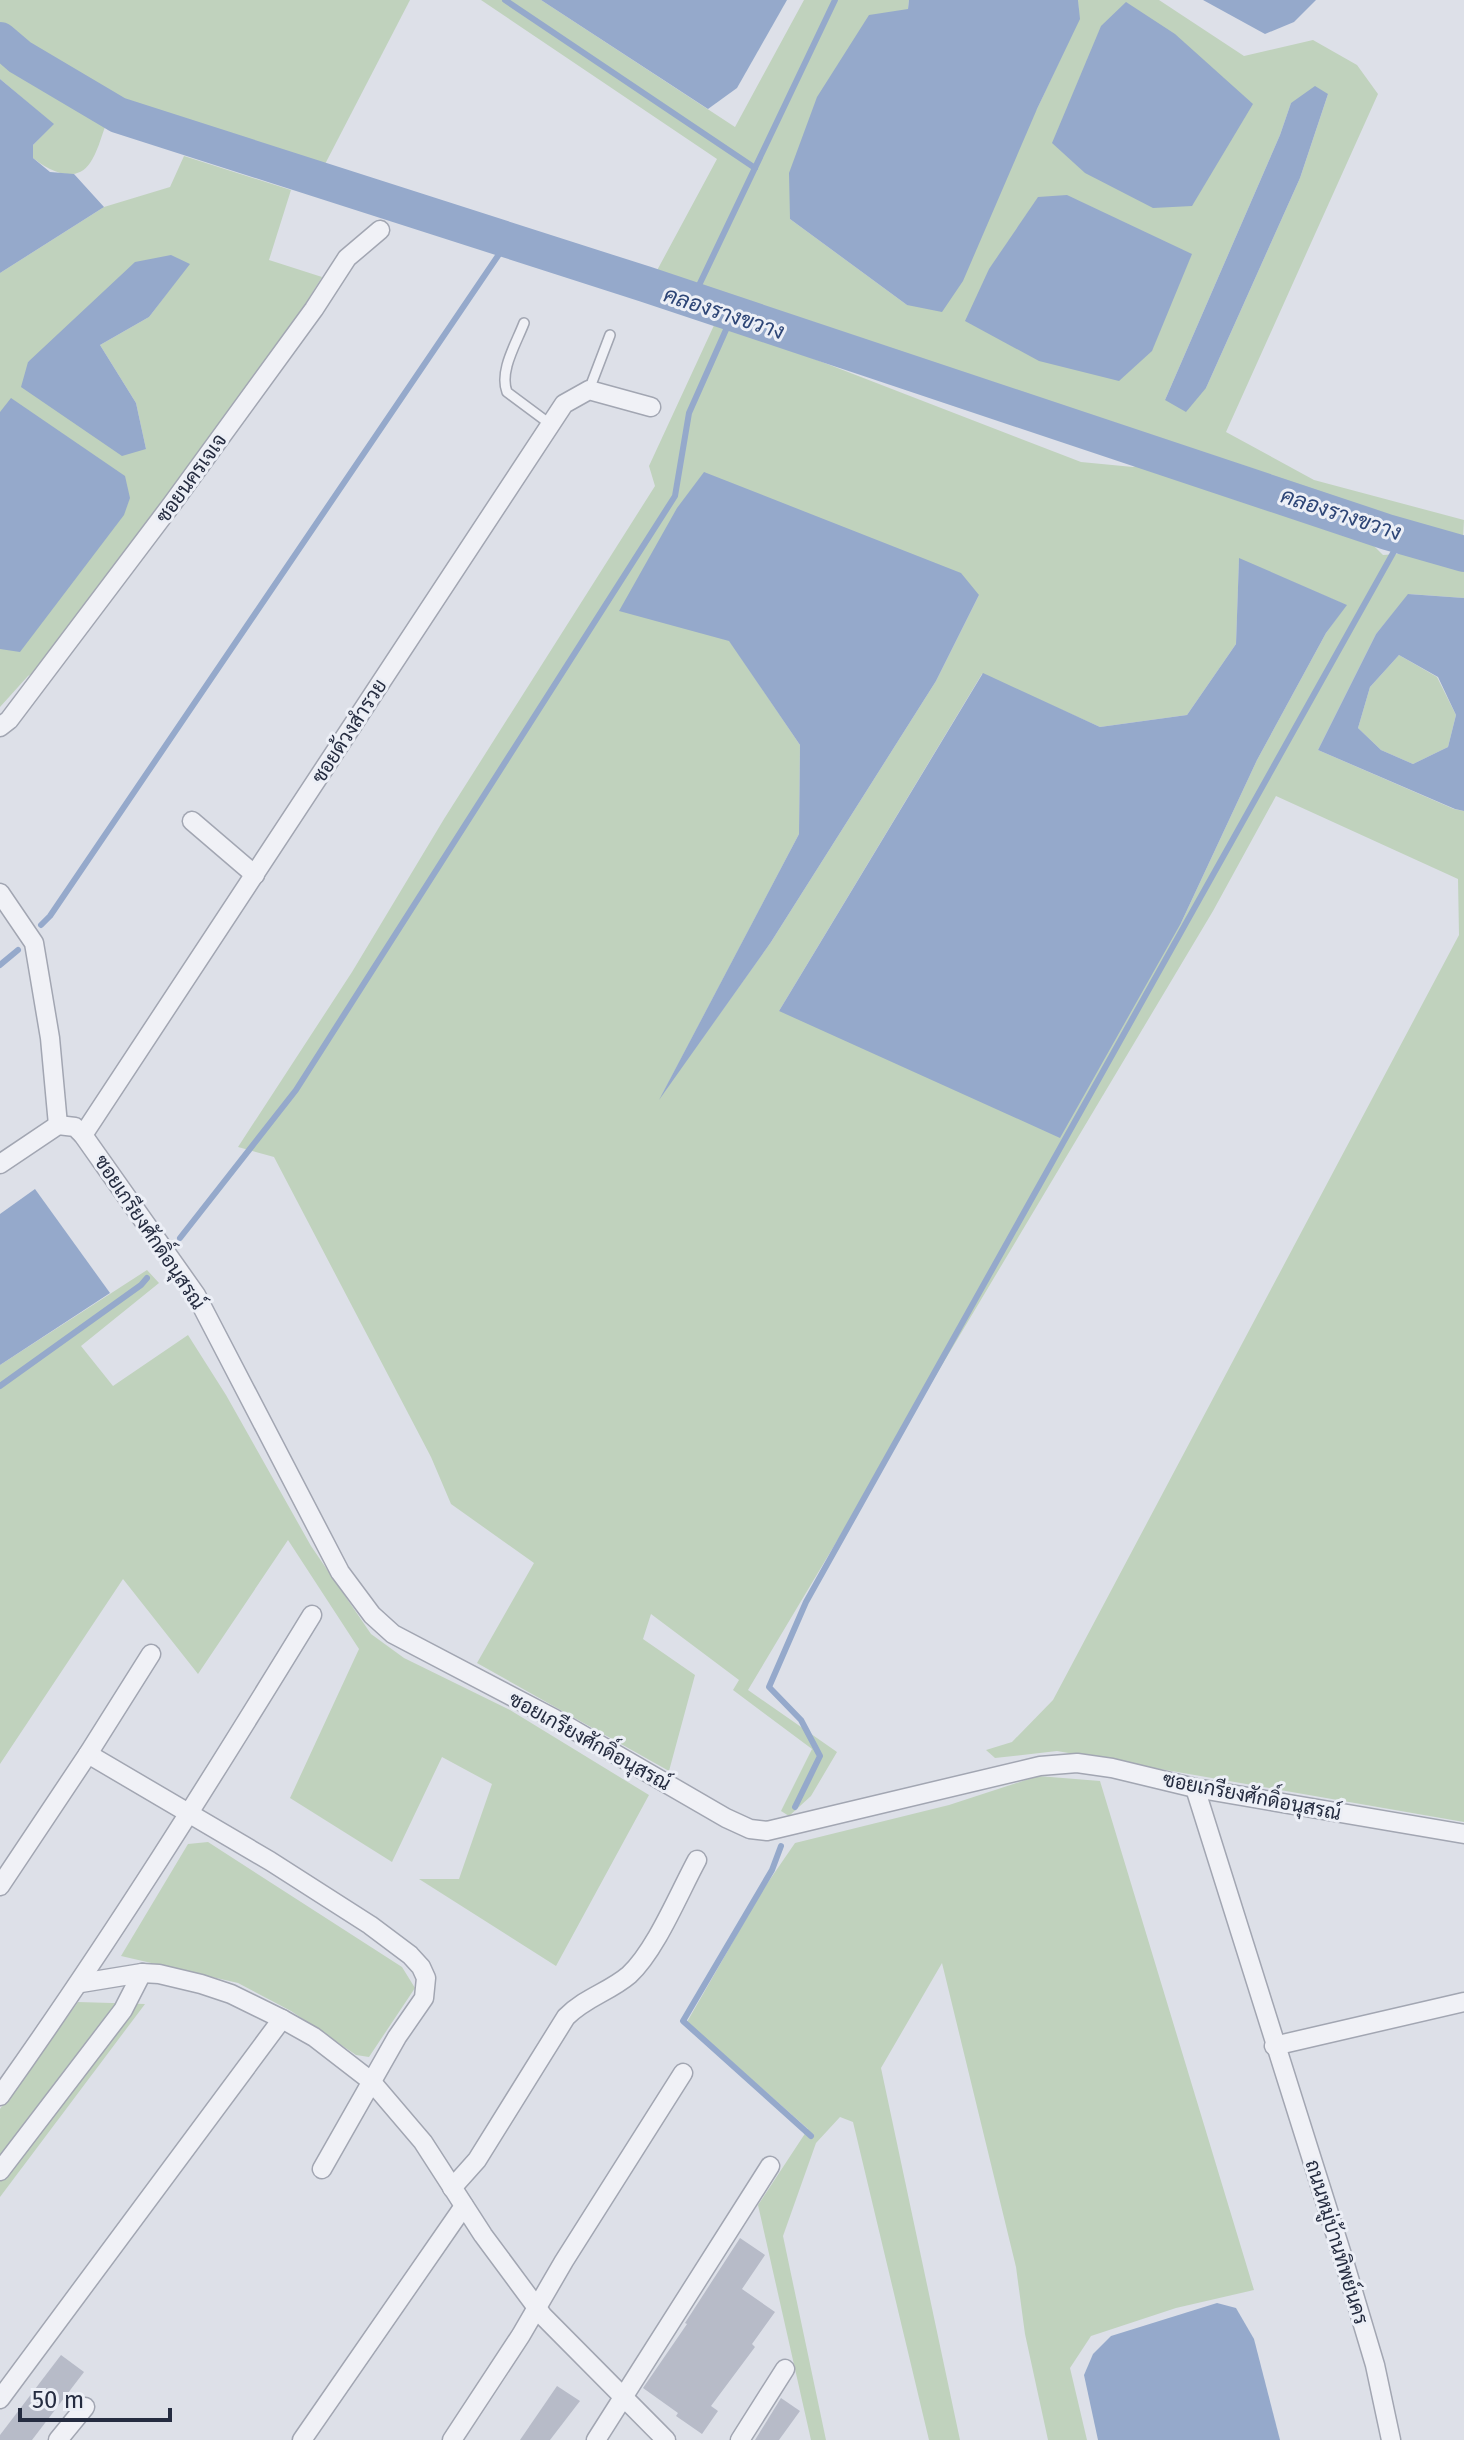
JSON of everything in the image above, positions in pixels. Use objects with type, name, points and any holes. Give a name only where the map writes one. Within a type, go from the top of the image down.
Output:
[{"type":"street","name":"ซอยนครเจเจ","points":[[0,727],[9,720],[154,529],[314,309],[347,258],[380,230]]},
{"type":"street","name":"ซอยด้วงสำรวย","points":[[83,1135],[550,424],[564,404],[589,390]]},
{"type":"street","points":[[589,390],[651,407]]},
{"type":"street","points":[[192,821],[255,875]]},
{"type":"street","points":[[0,893],[34,943],[50,1038],[58,1125],[2,1159]]},
{"type":"street","name":"ซอยเกรียงศักดิ์อนุสรณ์","points":[[58,1125],[75,1127],[83,1135],[196,1295],[340,1572],[372,1615],[393,1634],[555,1719],[726,1818],[750,1829],[767,1831],[1040,1766],[1088,1764],[1195,1788],[1464,1834]]},
{"type":"street","points":[[0,2096],[81,1983],[191,1813],[312,1615]]},
{"type":"street","points":[[0,1886],[151,1654]]},
{"type":"street","points":[[88,1754],[191,1813],[370,1925],[421,1967],[426,1978],[424,1998],[371,2081],[322,2169]]},
{"type":"street","name":"ถนนหมู่บ้านทิพย์นคร","points":[[1195,1788],[1375,2365],[1391,2440]]},
{"type":"street","points":[[452,2188],[477,2160],[566,2017],[579,2004],[619,1982],[640,1961],[697,1860]]},
{"type":"street","points":[[81,1983],[142,1973],[159,1974],[231,1994],[314,2037],[371,2081],[423,2142],[537,2309],[666,2440]]},
{"type":"street","points":[[0,2171],[123,2010],[142,1973]]},
{"type":"street","points":[[1274,2046],[1464,2002]]},
{"type":"street","points":[[0,2399],[282,2019]]},
{"type":"street","points":[[452,2440],[683,2073]]},
{"type":"street","points":[[596,2440],[770,2166]]},
{"type":"street","points":[[302,2440],[464,2206]]},
{"type":"street","points":[[740,2440],[785,2369]]},
{"type":"street","points":[[58,2440],[85,2407]]},
{"type":"lane","points":[[524,323],[506,369],[504,384],[507,392],[550,424]]},
{"type":"lane","points":[[589,390],[610,335]]},
{"type":"green space","points":[[0,0],[410,0],[323,168],[119,110],[19,48],[0,32]]},
{"type":"green space","points":[[481,0],[541,0],[735,127],[804,0],[909,0],[908,9],[790,219],[907,305],[1037,109],[1079,19],[1078,0],[1159,0],[1244,56],[1313,40],[1357,65],[1378,94],[1226,432],[1314,480],[1464,520],[1463,539],[1355,511],[1214,457],[654,276],[717,159]],"holes":[[[1328,94],[1300,178],[1206,388],[1165,400],[1291,103]]]},
{"type":"green space","points":[[0,59],[105,127],[95,155],[84,170],[62,173],[33,158],[33,145],[53,124],[0,79]]},
{"type":"green space","points":[[184,156],[291,190],[269,260],[322,277],[291,327],[41,668],[28,676],[0,707],[0,273],[104,207],[170,187]],"holes":[[[189,264],[149,317],[100,345],[136,403],[146,449],[28,362]]]},
{"type":"green space","points":[[716,321],[1081,462],[1133,467],[1148,462],[1364,536],[1383,555],[1427,552],[1464,566],[1464,598],[1409,594],[1376,634],[1318,750],[1464,811],[1464,1822],[1057,1751],[995,1758],[986,1750],[1012,1742],[1053,1700],[1459,935],[1458,879],[1276,796],[1213,911],[748,1690],[837,1752],[811,1796],[789,1816],[781,1811],[812,1749],[733,1690],[739,1680],[651,1614],[643,1639],[695,1675],[669,1771],[477,1663],[534,1563],[451,1504],[431,1457],[274,1157],[238,1147],[352,972],[444,819],[655,486],[649,466]],"holes":[[[1239,559],[1346,605],[1326,633],[1257,760],[1181,923],[779,1011],[982,674],[1100,727],[1187,715],[1236,644]],[[979,595],[936,681],[771,942],[663,1093],[799,834],[800,745],[729,640]]]},
{"type":"green space","points":[[1399,655],[1437,677],[1456,715],[1448,747],[1413,764],[1381,750],[1358,728],[1370,687]]},
{"type":"green space","points":[[147,1270],[159,1283],[81,1346],[113,1386],[188,1335],[226,1395],[311,1546],[371,1634],[404,1658],[510,1710],[649,1795],[556,1966],[419,1879],[459,1879],[492,1784],[442,1757],[392,1862],[290,1798],[359,1649],[288,1540],[198,1674],[123,1579],[0,1764],[0,1365]]},
{"type":"green space","points":[[1038,1776],[1100,1781],[1254,2290],[1176,2308],[1091,2336],[1070,2368],[1087,2440],[1048,2440],[1025,2334],[1016,2267],[942,1963],[881,2068],[960,2440],[929,2440],[853,2122],[840,2117],[816,2143],[783,2236],[826,2440],[811,2440],[758,2205],[808,2129],[687,2022],[762,1891],[795,1843],[949,1805]]},
{"type":"green space","points":[[208,1842],[402,1967],[415,1988],[369,2057],[356,2055],[291,2011],[238,1983],[121,1956],[188,1844]]},
{"type":"green space","points":[[78,2002],[145,2004],[0,2197],[0,2109]]},
{"type":"water","points":[[541,0],[787,0],[737,88],[708,109]]},
{"type":"water","points":[[909,0],[1078,0],[1080,19],[1037,109],[963,281],[942,312],[907,305],[790,219],[789,173],[817,97],[869,15],[908,9]]},
{"type":"water","points":[[1203,0],[1316,0],[1294,22],[1265,34]]},
{"type":"water","points":[[1126,2],[1175,34],[1253,104],[1192,206],[1153,208],[1085,173],[1052,143],[1101,26]]},
{"type":"water","points":[[0,79],[54,124],[33,145],[33,158],[50,172],[74,174],[104,207],[0,273]]},
{"type":"water","points":[[1315,86],[1328,94],[1300,178],[1206,388],[1186,412],[1165,400],[1291,103]]},
{"type":"water","points":[[1067,195],[1192,254],[1152,351],[1119,381],[1039,361],[965,321],[989,269],[1038,197]]},
{"type":"water","points":[[171,255],[190,264],[149,317],[100,345],[136,403],[146,449],[122,456],[21,387],[28,362],[135,262]]},
{"type":"water","points":[[11,398],[125,476],[130,498],[124,515],[20,652],[0,649],[0,412]]},
{"type":"water","points":[[704,472],[961,573],[979,595],[936,681],[771,942],[659,1100],[799,834],[800,745],[729,641],[619,611],[677,508]]},
{"type":"water","points":[[1239,558],[1347,605],[1326,633],[1257,760],[1181,923],[1060,1138],[779,1011],[983,673],[1100,727],[1187,715],[1236,644]]},
{"type":"water","points":[[1408,594],[1464,598],[1464,811],[1318,750],[1376,634]],"holes":[[[1399,655],[1438,677],[1456,715],[1448,747],[1413,764],[1381,750],[1358,728],[1370,687]]]},
{"type":"water","points":[[35,1189],[110,1293],[0,1365],[0,1214]]},
{"type":"water","points":[[1217,2303],[1236,2308],[1254,2339],[1280,2440],[1098,2440],[1084,2375],[1093,2354],[1111,2336]]},
{"type":"building","points":[[740,2238],[765,2255],[742,2289],[775,2312],[752,2344],[755,2347],[711,2406],[718,2411],[702,2434],[643,2388]]},
{"type":"building","points":[[61,2355],[84,2372],[32,2440],[0,2440],[0,2435]]},
{"type":"building","points":[[557,2386],[580,2401],[550,2440],[520,2440]]},
{"type":"building","points":[[781,2398],[800,2411],[779,2440],[755,2440]]},
{"type":"waterway","points":[[505,0],[755,168]]},
{"type":"waterway","points":[[692,300],[835,0]]},
{"type":"waterway","name":"คลองรางขวาง","points":[[0,40],[20,57],[118,115],[645,284],[1387,532],[1464,554]]},
{"type":"waterway","points":[[41,925],[508,241]]},
{"type":"waterway","points":[[180,1238],[296,1090],[675,496],[689,413],[733,314]]},
{"type":"waterway","points":[[795,1807],[820,1756],[801,1720],[769,1687],[806,1602],[1402,537]]},
{"type":"waterway","points":[[0,965],[18,950]]},
{"type":"waterway","points":[[0,1386],[147,1278]]},
{"type":"waterway","points":[[781,1846],[772,1870],[683,2021],[811,2136]]}]
